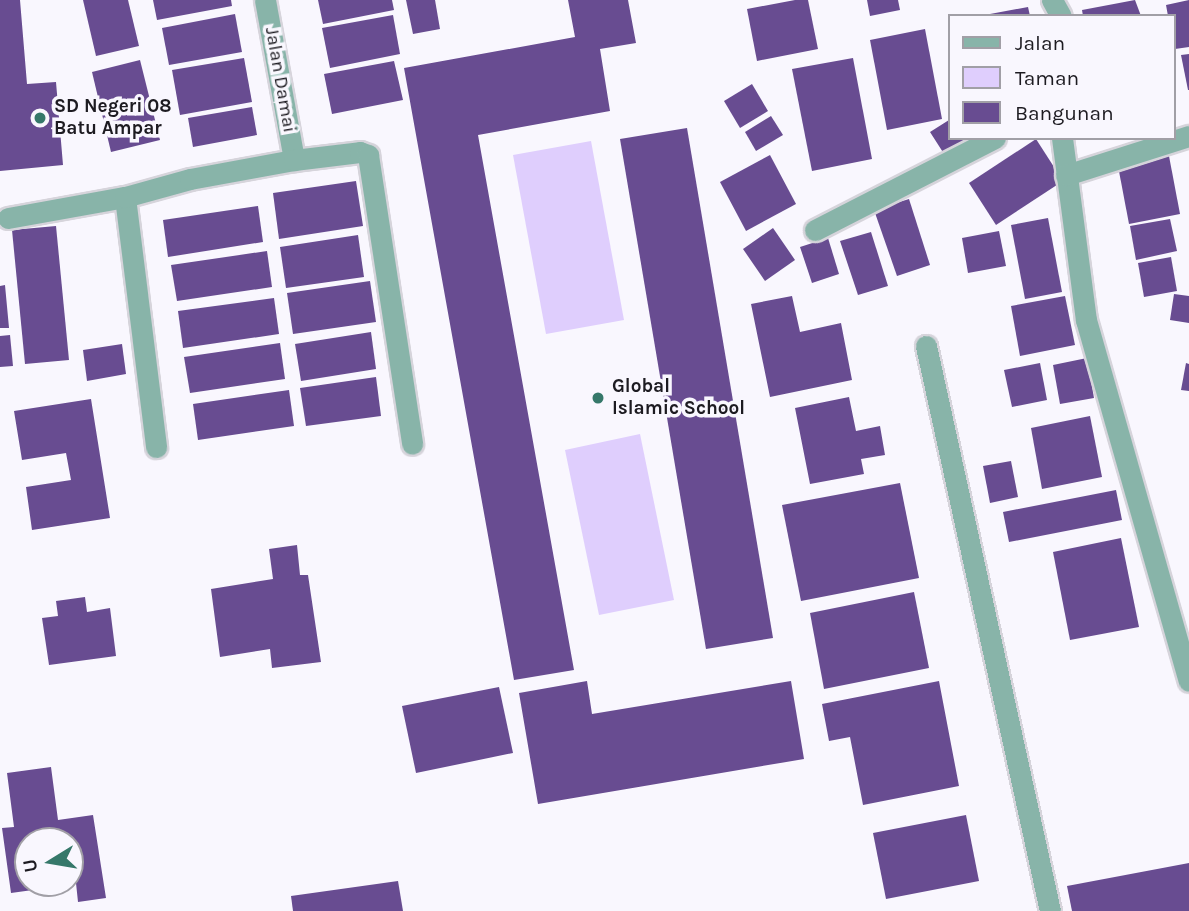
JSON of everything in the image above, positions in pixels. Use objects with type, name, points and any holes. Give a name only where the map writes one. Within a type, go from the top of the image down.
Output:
[{"type":"street","name":"Jalan Damai","points":[[265,0],[294,160]]},
{"type":"street","points":[[1066,175],[1189,136]]},
{"type":"street","points":[[815,230],[991,140]]},
{"type":"street","points":[[1062,140],[1086,320],[1189,681]]},
{"type":"street","points":[[8,218],[125,197],[190,179],[294,160],[360,152],[371,162],[412,444]]},
{"type":"street","points":[[125,197],[156,447]]},
{"type":"street","points":[[926,346],[1050,911]]},
{"type":"green space","points":[[591,141],[624,320],[546,334],[513,155]]},
{"type":"green space","points":[[640,434],[674,600],[599,615],[565,450]]},
{"type":"building","points":[[0,0],[20,0],[27,84],[56,82],[63,165],[0,171]]},
{"type":"building","points":[[83,0],[128,0],[139,46],[96,56]]},
{"type":"building","points":[[153,0],[231,0],[232,6],[157,20]]},
{"type":"building","points":[[318,0],[392,0],[394,10],[323,24]]},
{"type":"building","points":[[406,0],[435,0],[440,29],[413,34]]},
{"type":"building","points":[[568,0],[628,0],[636,43],[600,49],[610,111],[478,135],[574,670],[514,680],[404,68],[575,37]]},
{"type":"building","points":[[808,0],[818,49],[757,61],[747,9]]},
{"type":"building","points":[[867,0],[898,0],[900,10],[870,16]]},
{"type":"building","points":[[1135,0],[1140,14],[1083,14],[1082,10]]},
{"type":"building","points":[[1189,0],[1189,47],[1175,49],[1175,14],[1168,14],[1166,5]]},
{"type":"building","points":[[1028,7],[1030,14],[990,14]]},
{"type":"building","points":[[235,14],[242,52],[169,65],[162,28]]},
{"type":"building","points":[[393,15],[400,54],[330,68],[322,28]]},
{"type":"building","points":[[925,29],[942,119],[887,130],[870,40]]},
{"type":"building","points":[[1189,54],[1189,90],[1188,90],[1181,55]]},
{"type":"building","points":[[244,58],[252,102],[180,115],[172,70]]},
{"type":"building","points":[[853,58],[872,159],[812,171],[792,69]]},
{"type":"building","points":[[140,60],[160,140],[111,152],[92,72]]},
{"type":"building","points":[[394,61],[403,100],[332,114],[324,74]]},
{"type":"building","points":[[752,84],[768,111],[740,128],[724,101]]},
{"type":"building","points":[[252,107],[257,135],[193,147],[188,118]]},
{"type":"building","points":[[771,116],[783,135],[756,151],[745,132]]},
{"type":"building","points":[[948,121],[948,140],[972,140],[946,157],[930,132]]},
{"type":"building","points":[[687,128],[773,638],[706,649],[620,139]]},
{"type":"building","points":[[1034,140],[1063,181],[996,225],[969,183]]},
{"type":"building","points":[[770,155],[796,204],[746,231],[720,182]]},
{"type":"building","points":[[1169,156],[1180,214],[1129,224],[1118,166]]},
{"type":"building","points":[[356,181],[363,226],[279,239],[273,193]]},
{"type":"building","points":[[909,199],[930,265],[897,276],[874,210]]},
{"type":"building","points":[[258,206],[263,242],[168,257],[163,220]]},
{"type":"building","points":[[1048,218],[1062,292],[1025,299],[1011,225]]},
{"type":"building","points":[[1170,219],[1177,251],[1136,260],[1130,226]]},
{"type":"building","points":[[56,226],[69,360],[25,364],[12,230]]},
{"type":"building","points":[[773,228],[795,260],[765,281],[743,249]]},
{"type":"building","points":[[999,231],[1006,266],[968,273],[962,238]]},
{"type":"building","points":[[871,232],[888,286],[858,295],[840,241]]},
{"type":"building","points":[[358,235],[364,277],[286,288],[280,247]]},
{"type":"building","points":[[828,238],[839,274],[812,283],[800,247]]},
{"type":"building","points":[[267,251],[272,287],[177,301],[171,265]]},
{"type":"building","points":[[1171,257],[1177,291],[1144,297],[1138,263]]},
{"type":"building","points":[[370,281],[376,322],[293,334],[287,293]]},
{"type":"building","points":[[5,285],[9,328],[0,328],[0,286]]},
{"type":"building","points":[[1174,294],[1189,296],[1189,323],[1170,320]]},
{"type":"building","points":[[792,296],[800,332],[841,323],[852,380],[770,397],[751,304]]},
{"type":"building","points":[[1065,296],[1075,345],[1020,356],[1011,306]]},
{"type":"building","points":[[274,298],[279,334],[183,348],[178,311]]},
{"type":"building","points":[[371,332],[376,369],[301,381],[295,344]]},
{"type":"building","points":[[10,335],[13,366],[0,367],[0,336]]},
{"type":"building","points":[[280,343],[285,379],[190,393],[184,357]]},
{"type":"building","points":[[122,344],[126,374],[87,381],[83,350]]},
{"type":"building","points":[[1087,358],[1094,398],[1060,404],[1053,365]]},
{"type":"building","points":[[1040,363],[1047,400],[1012,407],[1004,370]]},
{"type":"building","points":[[1186,363],[1189,364],[1189,391],[1181,390]]},
{"type":"building","points":[[376,377],[381,416],[306,426],[300,388]]},
{"type":"building","points":[[289,390],[294,426],[198,440],[193,404]]},
{"type":"building","points":[[849,397],[856,431],[880,426],[885,455],[861,459],[864,474],[810,484],[795,408]]},
{"type":"building","points":[[91,399],[110,518],[32,530],[26,487],[71,480],[66,453],[22,460],[14,411]]},
{"type":"building","points":[[1090,416],[1102,477],[1042,489],[1031,428]]},
{"type":"building","points":[[1011,461],[1018,497],[990,503],[983,466]]},
{"type":"building","points":[[900,483],[919,578],[801,601],[782,505]]},
{"type":"building","points":[[1116,490],[1122,520],[1009,542],[1003,512]]},
{"type":"building","points":[[1121,538],[1139,627],[1070,640],[1053,552]]},
{"type":"building","points":[[297,545],[300,575],[308,575],[321,662],[272,668],[270,649],[220,657],[211,589],[273,579],[269,549]]},
{"type":"building","points":[[914,592],[929,668],[824,689],[810,613]]},
{"type":"building","points":[[85,597],[87,612],[110,608],[116,656],[49,665],[42,618],[58,616],[56,601]]},
{"type":"building","points":[[587,681],[592,714],[791,681],[804,759],[538,804],[519,693]]},
{"type":"building","points":[[939,681],[959,786],[863,805],[850,737],[829,741],[822,704]]},
{"type":"building","points":[[499,687],[513,753],[416,773],[402,706]]},
{"type":"building","points":[[51,767],[58,820],[93,815],[106,898],[78,902],[77,897],[84,897],[84,827],[14,827],[7,773]]},
{"type":"building","points":[[966,815],[979,881],[886,899],[873,833]]},
{"type":"building","points":[[14,827],[14,893],[11,893],[2,828]]},
{"type":"building","points":[[1189,863],[1189,911],[1072,911],[1067,886]]},
{"type":"building","points":[[398,881],[403,911],[293,911],[291,896]]},
{"type":"place","name":"SD Negeri 08 Batu Ampar","points":[[40,118]]},
{"type":"place","name":"Global Islamic School","points":[[598,398]]}]
